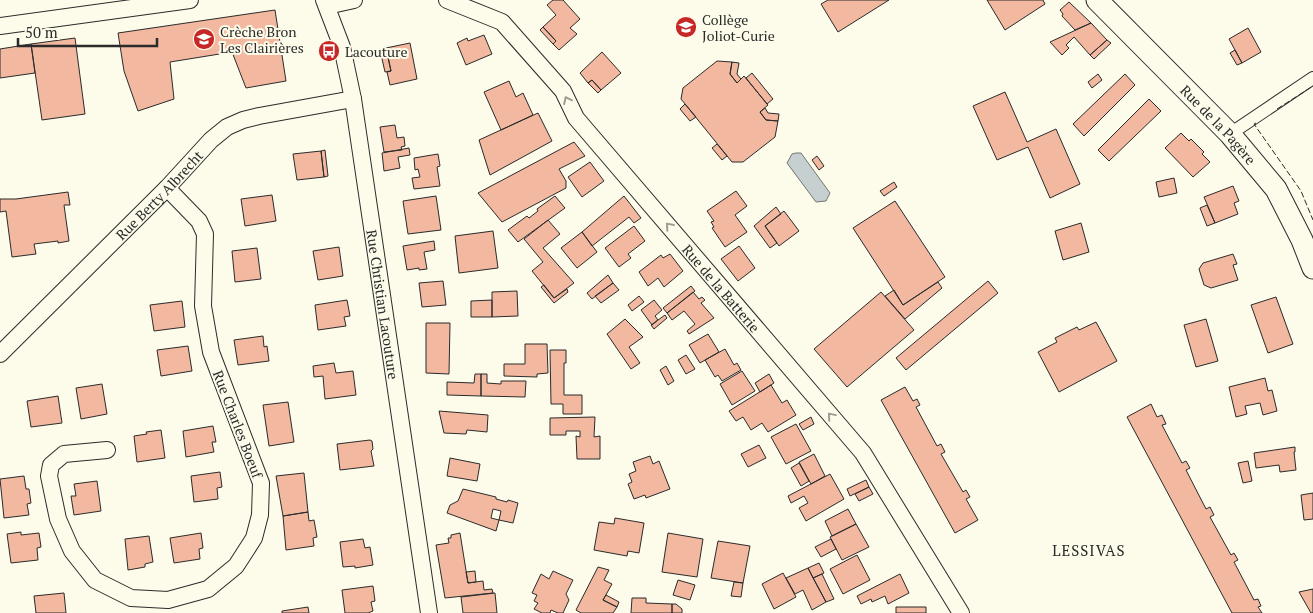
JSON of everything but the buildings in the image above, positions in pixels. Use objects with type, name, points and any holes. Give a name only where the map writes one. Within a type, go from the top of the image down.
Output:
[{"type":"street","points":[[0,26],[190,0]]},
{"type":"street","points":[[325,3],[354,0]]},
{"type":"street","name":"Rue de la Batterie","points":[[447,0],[502,22],[563,91],[576,118],[863,453],[961,613]]},
{"type":"street","name":"Rue de la Pagère","points":[[1097,0],[1230,134],[1276,189],[1302,240],[1313,268]]},
{"type":"street","name":"Rue Christian Lacouture","points":[[325,3],[342,47],[353,100],[429,613]]},
{"type":"street","points":[[1230,134],[1313,78]]},
{"type":"street","name":"Rue Berty Albrecht","points":[[0,354],[167,188],[211,140],[227,127],[258,116],[353,100]]},
{"type":"street","name":"Rue Charles Boeuf","points":[[107,450],[64,454],[51,465],[49,476],[58,519],[72,551],[95,580],[131,598],[168,600],[208,589],[236,566],[254,538],[260,515],[261,482],[211,352],[203,306],[205,234],[199,222],[167,188]]},
{"type":"shaded area","points":[[801,153],[830,193],[826,201],[816,202],[787,163],[792,154]]},
{"type":"fence","points":[[1277,109],[1313,86]]},
{"type":"fence","points":[[1256,123],[1254,124],[1301,191],[1313,220]]},
{"type":"place","name":"Collège Joliot-Curie","points":[[686,27]]},
{"type":"place","name":"Crèche Bron Les Clairières","points":[[204,39]]},
{"type":"place","name":"Lacouture","points":[[329,51]]},
{"type":"district","name":"LESSIVAS","points":[[1089,550]]}]
